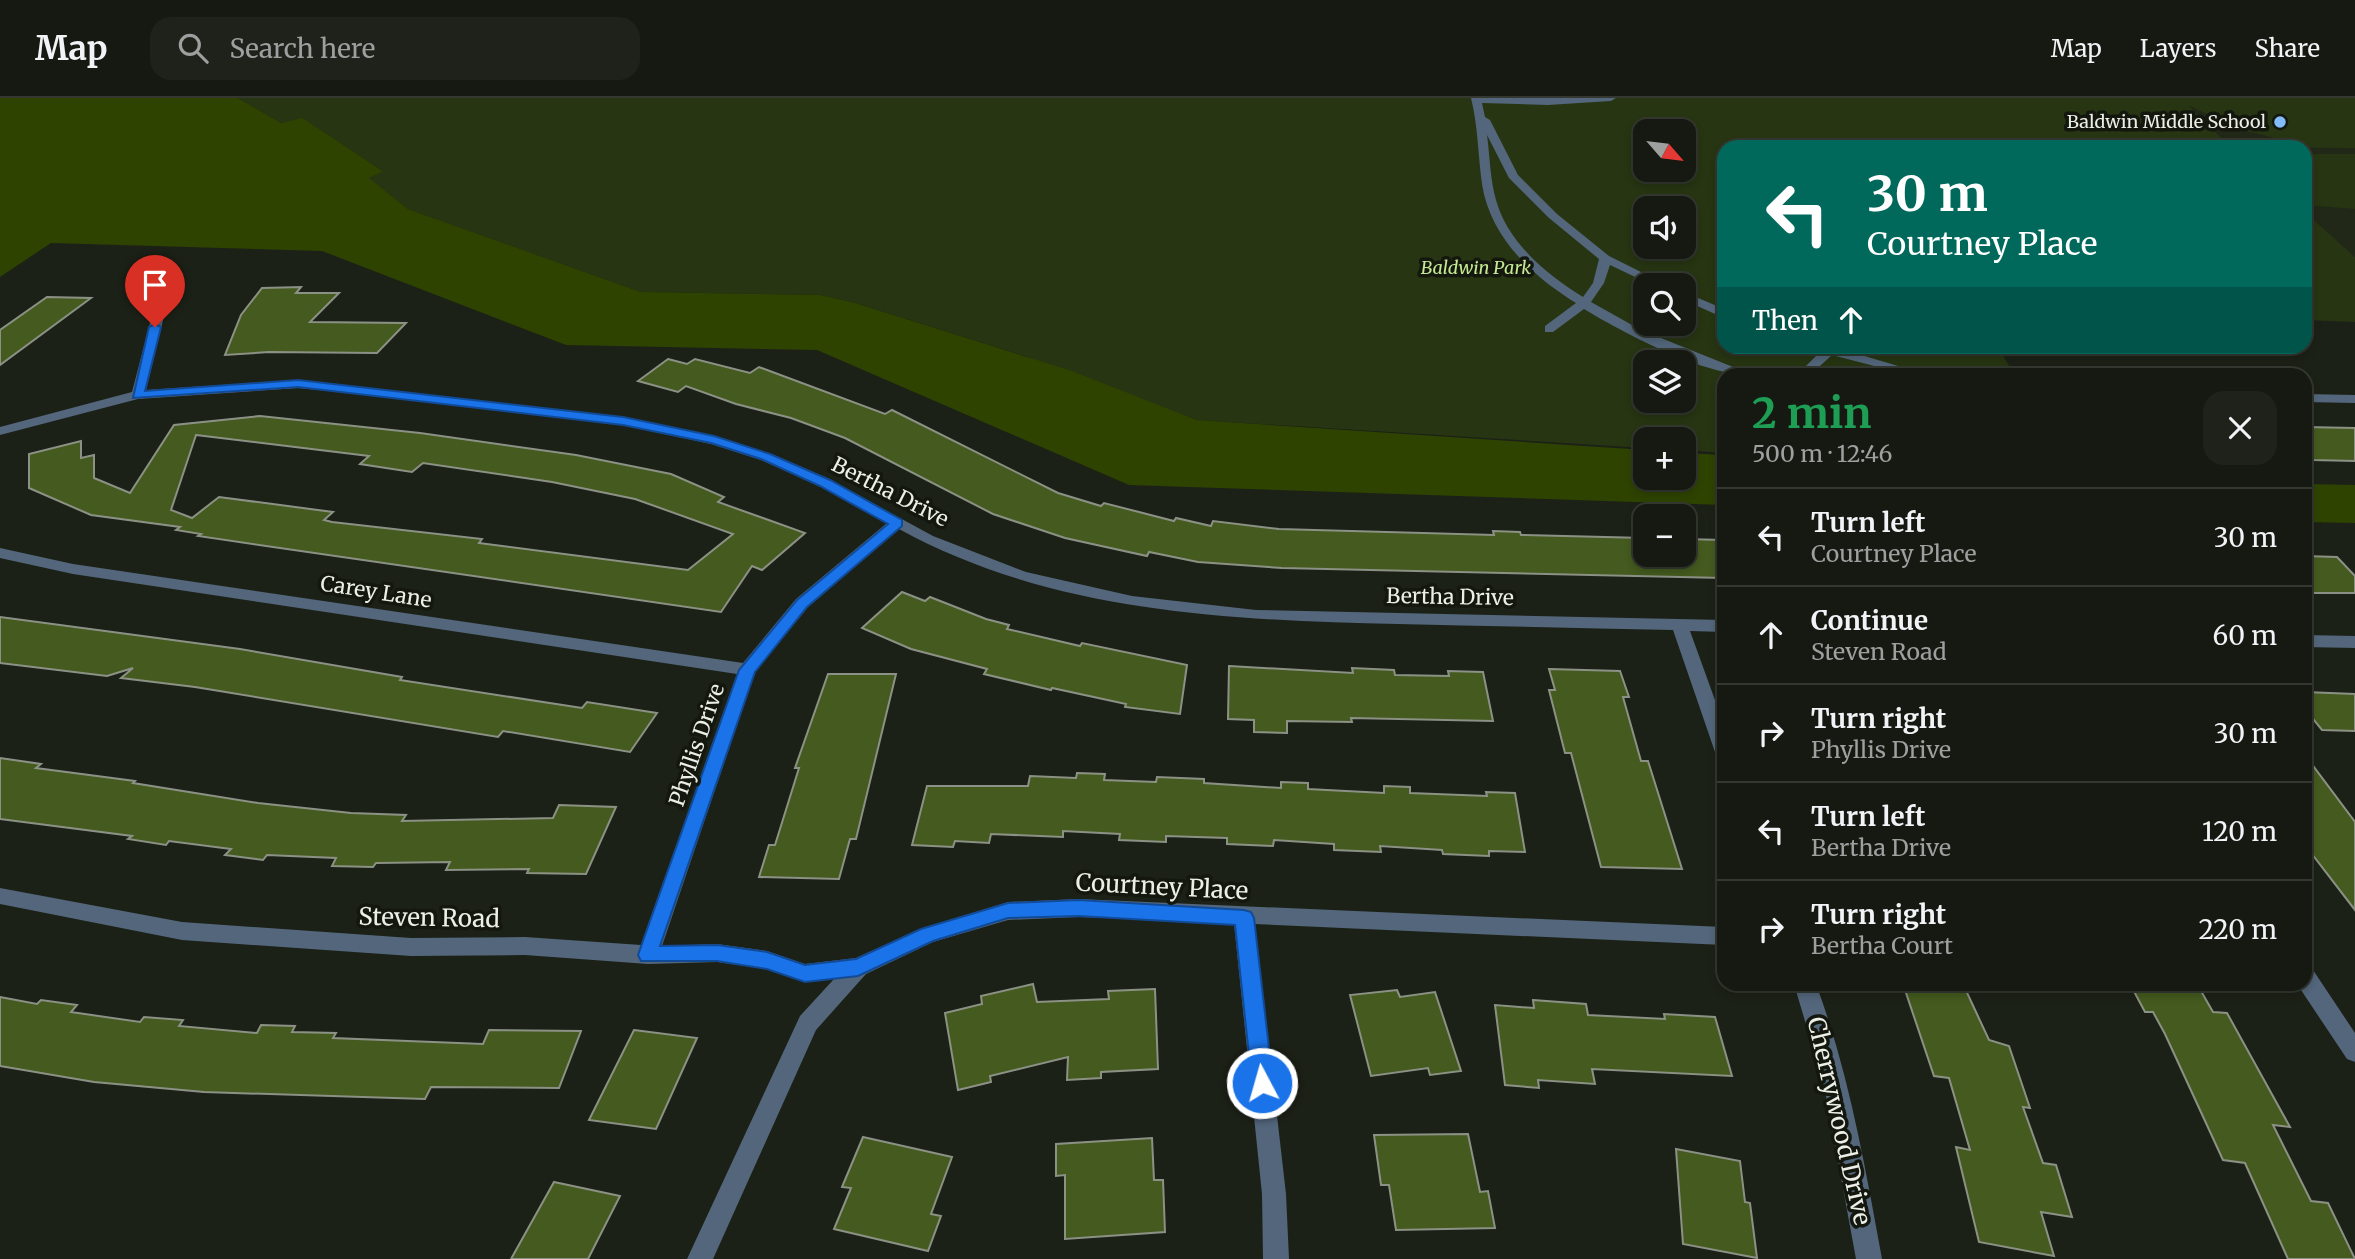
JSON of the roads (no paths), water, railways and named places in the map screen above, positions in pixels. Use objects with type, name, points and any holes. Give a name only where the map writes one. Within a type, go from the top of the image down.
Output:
[{"type":"street","points":[[1477,102],[1548,102],[1611,98]]},
{"type":"street","points":[[1477,102],[1513,176],[1553,216],[1605,258],[1636,273]]},
{"type":"street","points":[[1477,102],[1486,179],[1495,214],[1516,250],[1583,303],[1653,341],[1723,368]]},
{"type":"street","points":[[1549,329],[1583,303],[1602,282],[1605,258]]},
{"type":"street","points":[[1696,301],[1717,311]]},
{"type":"street","points":[[138,395],[161,304]]},
{"type":"street","points":[[1810,368],[1825,354]]},
{"type":"street","points":[[1840,354],[1895,368]]},
{"type":"street","name":"Bertha Drive","points":[[0,431],[138,395],[298,384],[623,421],[714,440],[766,457],[825,483],[897,523],[1022,576],[1132,601],[1256,615],[1717,626]]},
{"type":"street","points":[[2312,398],[2355,399]]},
{"type":"street","name":"Phyllis Drive","points":[[648,955],[747,670],[802,603],[897,523]]},
{"type":"street","name":"Carey Lane","points":[[0,552],[73,569],[747,670]]},
{"type":"street","points":[[1680,625],[1717,732]]},
{"type":"street","points":[[2312,640],[2355,642]]},
{"type":"street","name":"Steven Road","points":[[0,896],[183,931],[411,947],[525,946],[648,955],[717,953],[767,960],[805,973],[858,967]]},
{"type":"street","name":"Courtney Place","points":[[700,1259],[808,1023],[858,967],[928,934],[1008,911],[1079,908],[1244,918],[1717,936]]},
{"type":"street","points":[[1244,918],[1274,1194],[1276,1259]]},
{"type":"street","points":[[2312,988],[2355,1052]]},
{"type":"street","name":"Cherrywood Drive","points":[[1808,991],[1821,1026],[1840,1100],[1869,1259]]},
{"type":"place","name":"Baldwin Middle School","points":[[2280,122]]},
{"type":"park label","name":"Baldwin Park","points":[[1476,268]]}]
